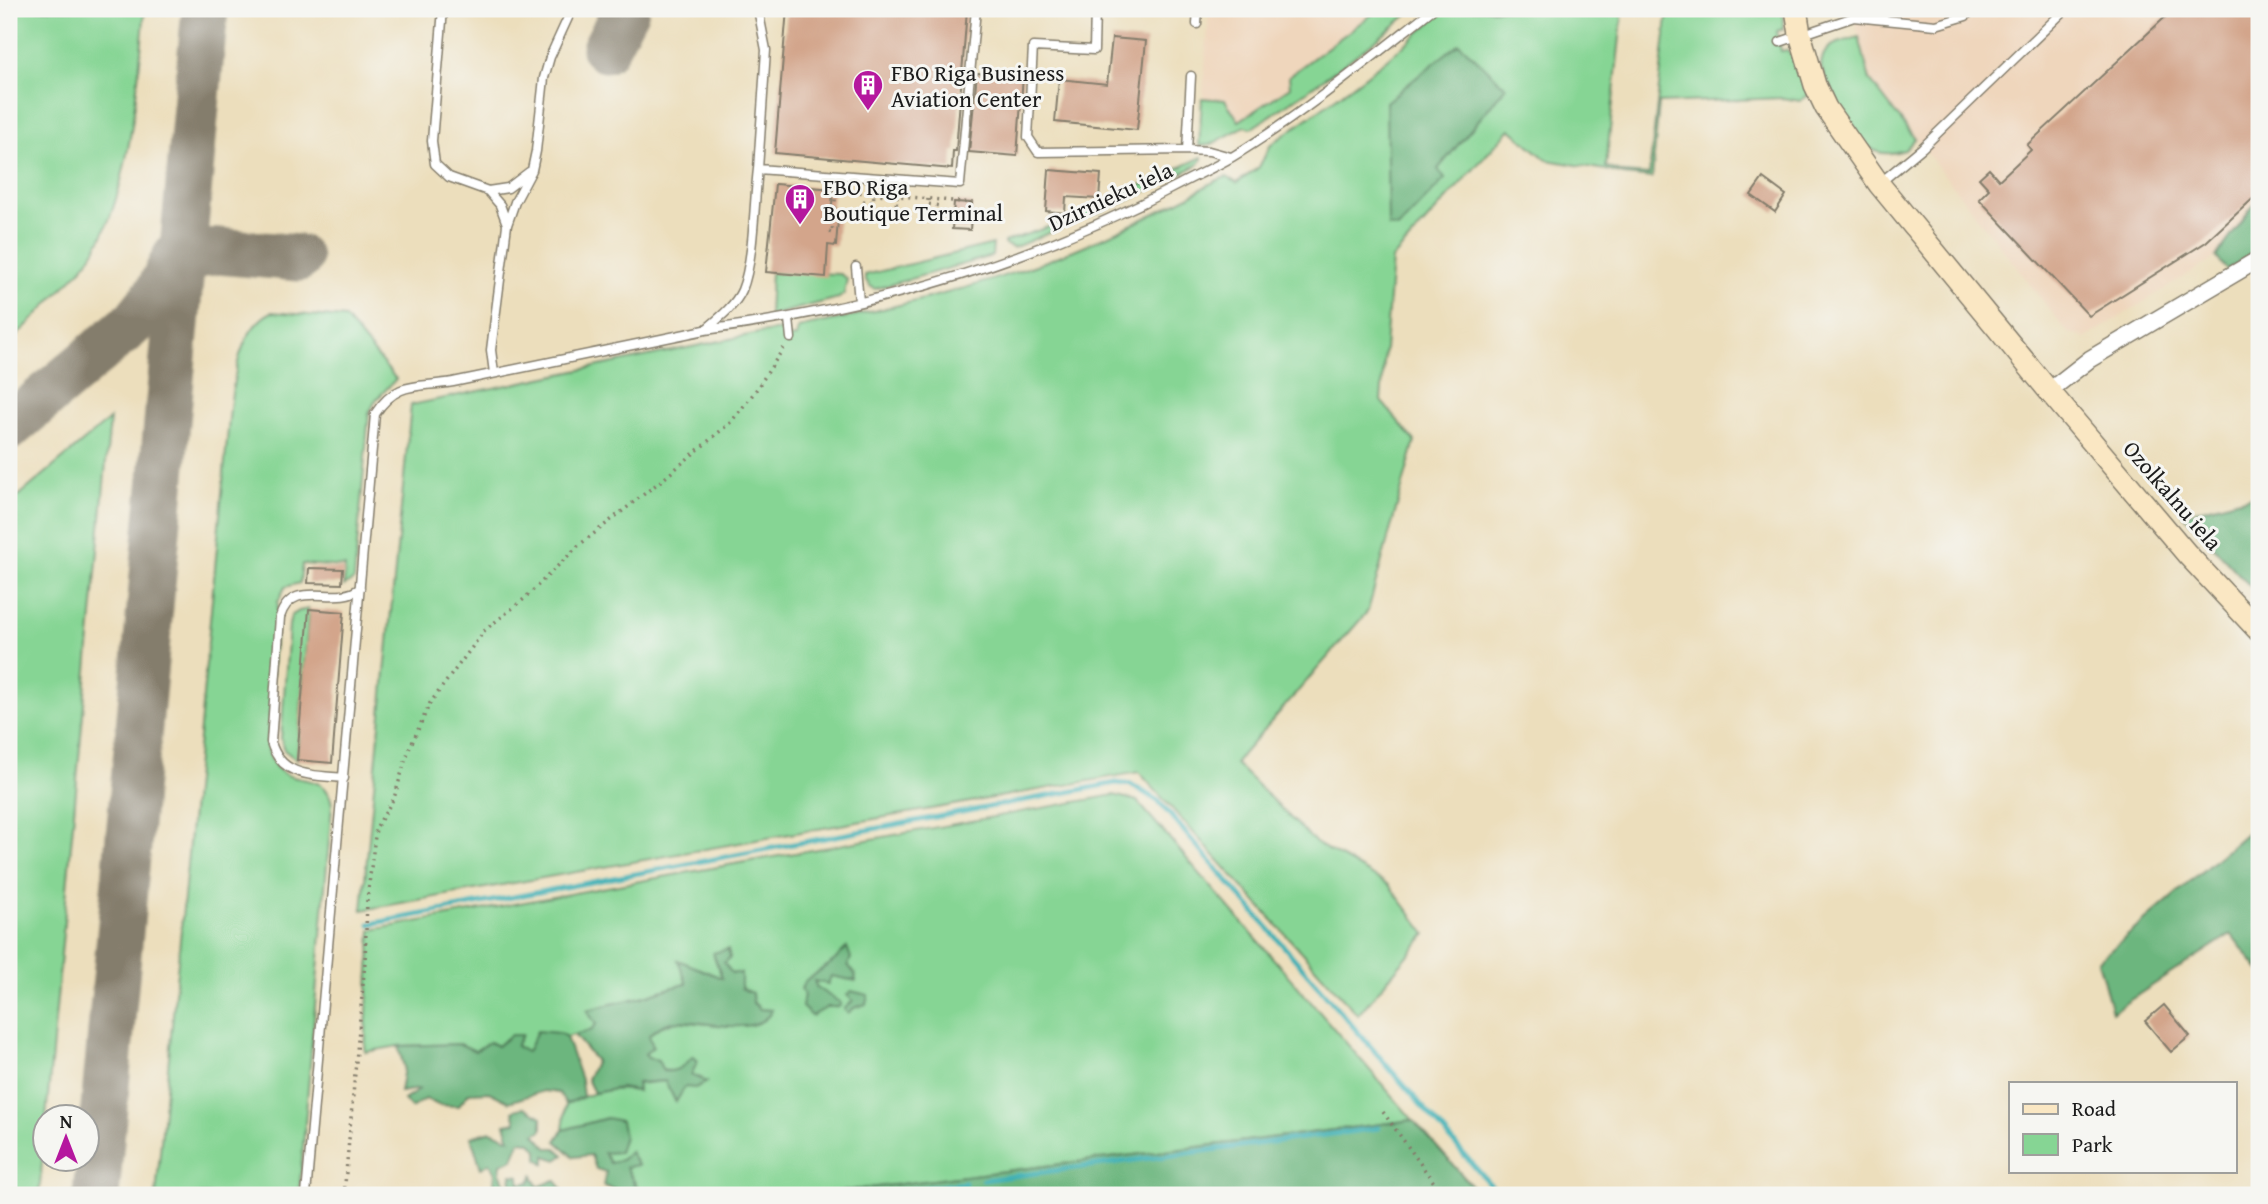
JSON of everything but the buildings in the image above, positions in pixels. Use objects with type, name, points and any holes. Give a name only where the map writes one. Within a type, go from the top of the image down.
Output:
[{"type":"street","name":"Ozolkalnu iela","points":[[1796,9],[1800,34],[1815,85],[1826,108],[1879,184],[2187,554],[2259,631]]},
{"type":"street","points":[[2049,391],[2090,359],[2259,259]]},
{"type":"lane","points":[[443,9],[432,141],[435,164],[449,177],[488,191],[508,188],[532,170]]},
{"type":"lane","points":[[494,373],[491,350],[507,225],[515,202],[532,170],[544,78],[572,9]]},
{"type":"lane","points":[[705,331],[734,303],[742,290],[747,272],[758,169],[766,50],[758,9]]},
{"type":"lane","points":[[758,169],[960,184],[976,9]]},
{"type":"lane","points":[[1095,9],[1094,50],[1033,47],[1028,137],[1038,152],[1187,150],[1209,151],[1231,158]]},
{"type":"lane","points":[[1197,24],[1198,9]]},
{"type":"lane","name":"Dzirnieku iela","points":[[306,1195],[375,414],[390,394],[404,387],[428,386],[705,331],[789,318],[970,272],[1046,247],[1130,211],[1231,158],[1346,78],[1433,9]]},
{"type":"lane","points":[[1854,18],[1859,9]]},
{"type":"lane","points":[[1780,42],[1854,18],[1936,25],[1966,16],[1972,9]]},
{"type":"lane","points":[[1879,184],[1922,148],[2066,9]]},
{"type":"lane","points":[[1187,150],[1191,76]]},
{"type":"lane","points":[[488,191],[500,205],[507,225]]},
{"type":"lane","points":[[856,267],[859,302]]},
{"type":"lane","points":[[789,318],[790,338]]},
{"type":"lane","points":[[344,778],[297,773],[281,762],[274,752],[271,743],[280,617],[283,609],[294,598],[306,594],[343,595],[354,593],[360,587]]},
{"type":"path","points":[[830,232],[832,233],[836,190],[974,203]]},
{"type":"path","points":[[863,201],[873,202],[874,194]]},
{"type":"path","points":[[897,196],[896,203],[899,204]]},
{"type":"path","points":[[928,199],[927,204],[940,206]]},
{"type":"path","points":[[344,1195],[365,962],[367,900],[376,828],[394,798],[408,752],[430,702],[485,630],[524,599],[578,545],[731,422],[754,393],[790,338]]},
{"type":"path","points":[[1383,1112],[1443,1195]]},
{"type":"shaded area","points":[[1209,9],[1379,9],[1289,76],[1290,87],[1239,121],[1225,100],[1203,98]]},
{"type":"shaded area","points":[[1852,9],[2259,9],[2259,201],[2216,257],[2086,338],[2068,333],[1870,80]]},
{"type":"green space","points":[[9,9],[145,9],[130,141],[113,208],[102,237],[81,269],[9,343]]},
{"type":"green space","points":[[1379,9],[1414,9],[1335,71],[1252,128],[1245,126],[1210,145],[1199,146],[1202,98],[1225,100],[1239,121],[1290,87],[1289,76]]},
{"type":"green space","points":[[1445,9],[1623,9],[1606,167],[1623,173],[1649,175],[1668,9],[1783,9],[1783,29],[1777,31],[1781,51],[1787,50],[1792,56],[1796,55],[1810,94],[1800,101],[1783,98],[1659,103],[1652,178],[1547,160],[1510,129],[1392,259],[1381,401],[1415,441],[1368,611],[1235,763],[1316,843],[1389,885],[1426,934],[1358,1015],[1139,772],[362,910],[411,405],[759,333],[781,330],[787,338],[796,337],[798,328],[935,296],[1036,265],[1130,226],[1217,180],[1227,177],[1237,183],[1259,167],[1270,146],[1277,140],[1384,61]]},
{"type":"green space","points":[[1859,37],[1870,80],[1915,139],[1905,150],[1881,153],[1859,139],[1843,116],[1821,68],[1824,53],[1832,45]]},
{"type":"green space","points":[[1459,43],[1506,87],[1438,169],[1445,179],[1398,228],[1388,226],[1386,102]]},
{"type":"green space","points":[[1202,157],[1198,165],[1126,201],[1013,248],[1004,244],[1060,223]]},
{"type":"green space","points":[[2259,201],[2259,248],[2227,270],[2216,257]]},
{"type":"green space","points":[[993,244],[992,256],[875,289],[865,279],[865,275]]},
{"type":"green space","points":[[771,272],[840,274],[847,279],[844,294],[839,298],[769,316]]},
{"type":"green space","points":[[272,312],[345,318],[396,379],[376,400],[369,413],[354,580],[344,586],[345,567],[302,564],[300,583],[285,587],[278,602],[267,746],[272,762],[281,771],[321,785],[328,792],[332,805],[299,1195],[156,1195],[232,395],[240,354],[246,341],[252,329]]},
{"type":"green space","points":[[110,419],[48,1102],[32,1102],[32,1172],[41,1172],[39,1195],[9,1195],[9,504]]},
{"type":"green space","points":[[2259,494],[2259,596],[2183,514]]},
{"type":"green space","points":[[309,609],[297,760],[284,750],[281,739],[289,625],[291,616]]},
{"type":"green space","points":[[1114,795],[1137,801],[1413,1120],[812,1195],[642,1195],[626,1167],[630,1153],[621,1160],[610,1163],[603,1152],[619,1152],[624,1136],[606,1118],[563,1130],[566,1104],[601,1092],[618,1089],[638,1091],[637,1084],[666,1081],[675,1101],[685,1087],[701,1078],[691,1075],[684,1066],[672,1071],[662,1070],[645,1054],[648,1035],[657,1028],[676,1021],[730,1026],[751,1025],[760,1009],[713,953],[723,979],[679,961],[687,984],[588,1012],[596,1024],[592,1030],[566,1037],[559,1033],[527,1052],[516,1046],[522,1035],[511,1035],[497,1046],[489,1042],[475,1051],[460,1044],[398,1046],[365,1052],[371,930]]},
{"type":"green space","points":[[2259,822],[2259,970],[2231,934],[2112,1012],[2098,961]]},
{"type":"green space","points":[[847,947],[851,958],[848,965],[855,974],[856,981],[831,976],[828,984],[814,981],[817,988],[841,1003],[839,1007],[828,1007],[812,1016],[802,1007],[804,993],[801,989],[805,981],[835,960]]},
{"type":"green space","points":[[728,949],[730,958],[724,963],[732,973],[741,973],[741,988],[752,993],[753,1003],[760,1009],[772,1010],[765,1019],[743,1026],[670,1022],[649,1035],[653,1047],[645,1054],[648,1058],[658,1060],[663,1071],[680,1068],[693,1056],[698,1061],[691,1075],[707,1082],[695,1088],[685,1087],[676,1102],[665,1081],[637,1083],[638,1091],[620,1088],[594,1093],[587,1079],[596,1061],[574,1035],[592,1030],[596,1024],[587,1011],[687,984],[678,960],[722,978],[713,953]]},
{"type":"green space","points":[[851,991],[868,995],[866,1004],[848,1013],[844,1009],[853,1001],[847,995]]},
{"type":"green space","points":[[537,1031],[559,1033],[566,1037],[581,1080],[583,1097],[566,1104],[559,1093],[544,1091],[509,1102],[489,1092],[469,1093],[458,1106],[438,1105],[426,1099],[411,1108],[404,1100],[420,1089],[400,1092],[404,1067],[398,1046],[460,1044],[475,1051],[489,1042],[497,1046],[511,1035],[522,1035],[516,1046],[527,1052]]},
{"type":"green space","points":[[524,1107],[542,1117],[542,1130],[535,1134],[547,1148],[556,1148],[564,1155],[557,1160],[545,1156],[545,1164],[538,1159],[538,1150],[530,1142],[520,1141],[513,1159],[501,1164],[500,1173],[507,1186],[511,1185],[512,1175],[519,1176],[520,1184],[530,1182],[533,1175],[538,1187],[555,1180],[563,1195],[503,1195],[499,1190],[497,1195],[488,1195],[493,1191],[495,1173],[490,1163],[481,1168],[471,1137],[491,1131],[510,1139],[505,1124],[516,1122],[513,1111]]},
{"type":"green space","points":[[607,1118],[621,1121],[624,1136],[619,1152],[604,1153],[610,1163],[621,1160],[630,1152],[638,1165],[626,1167],[639,1195],[603,1186],[606,1172],[596,1169],[591,1155],[574,1157],[556,1141],[563,1130]]},
{"type":"green space","points":[[1413,1120],[1480,1195],[812,1195]]},
{"type":"waterway","points":[[370,924],[1116,783],[1132,785],[1158,801],[1499,1195]]},
{"type":"waterway","points":[[983,1180],[1379,1128]]},
{"type":"waterway","points":[[872,1195],[965,1183]]},
{"type":"taxiway","points":[[96,1195],[205,9]]},
{"type":"taxiway","points":[[605,49],[626,9]]},
{"type":"taxiway","points":[[171,270],[200,254],[218,251],[299,258]]},
{"type":"taxiway","points":[[9,427],[135,321],[158,292],[177,254]]},
{"type":"place","name":"FBO Riga Business Aviation Center","points":[[868,112]]},
{"type":"place","name":"FBO Riga Boutique Terminal","points":[[800,226]]}]
